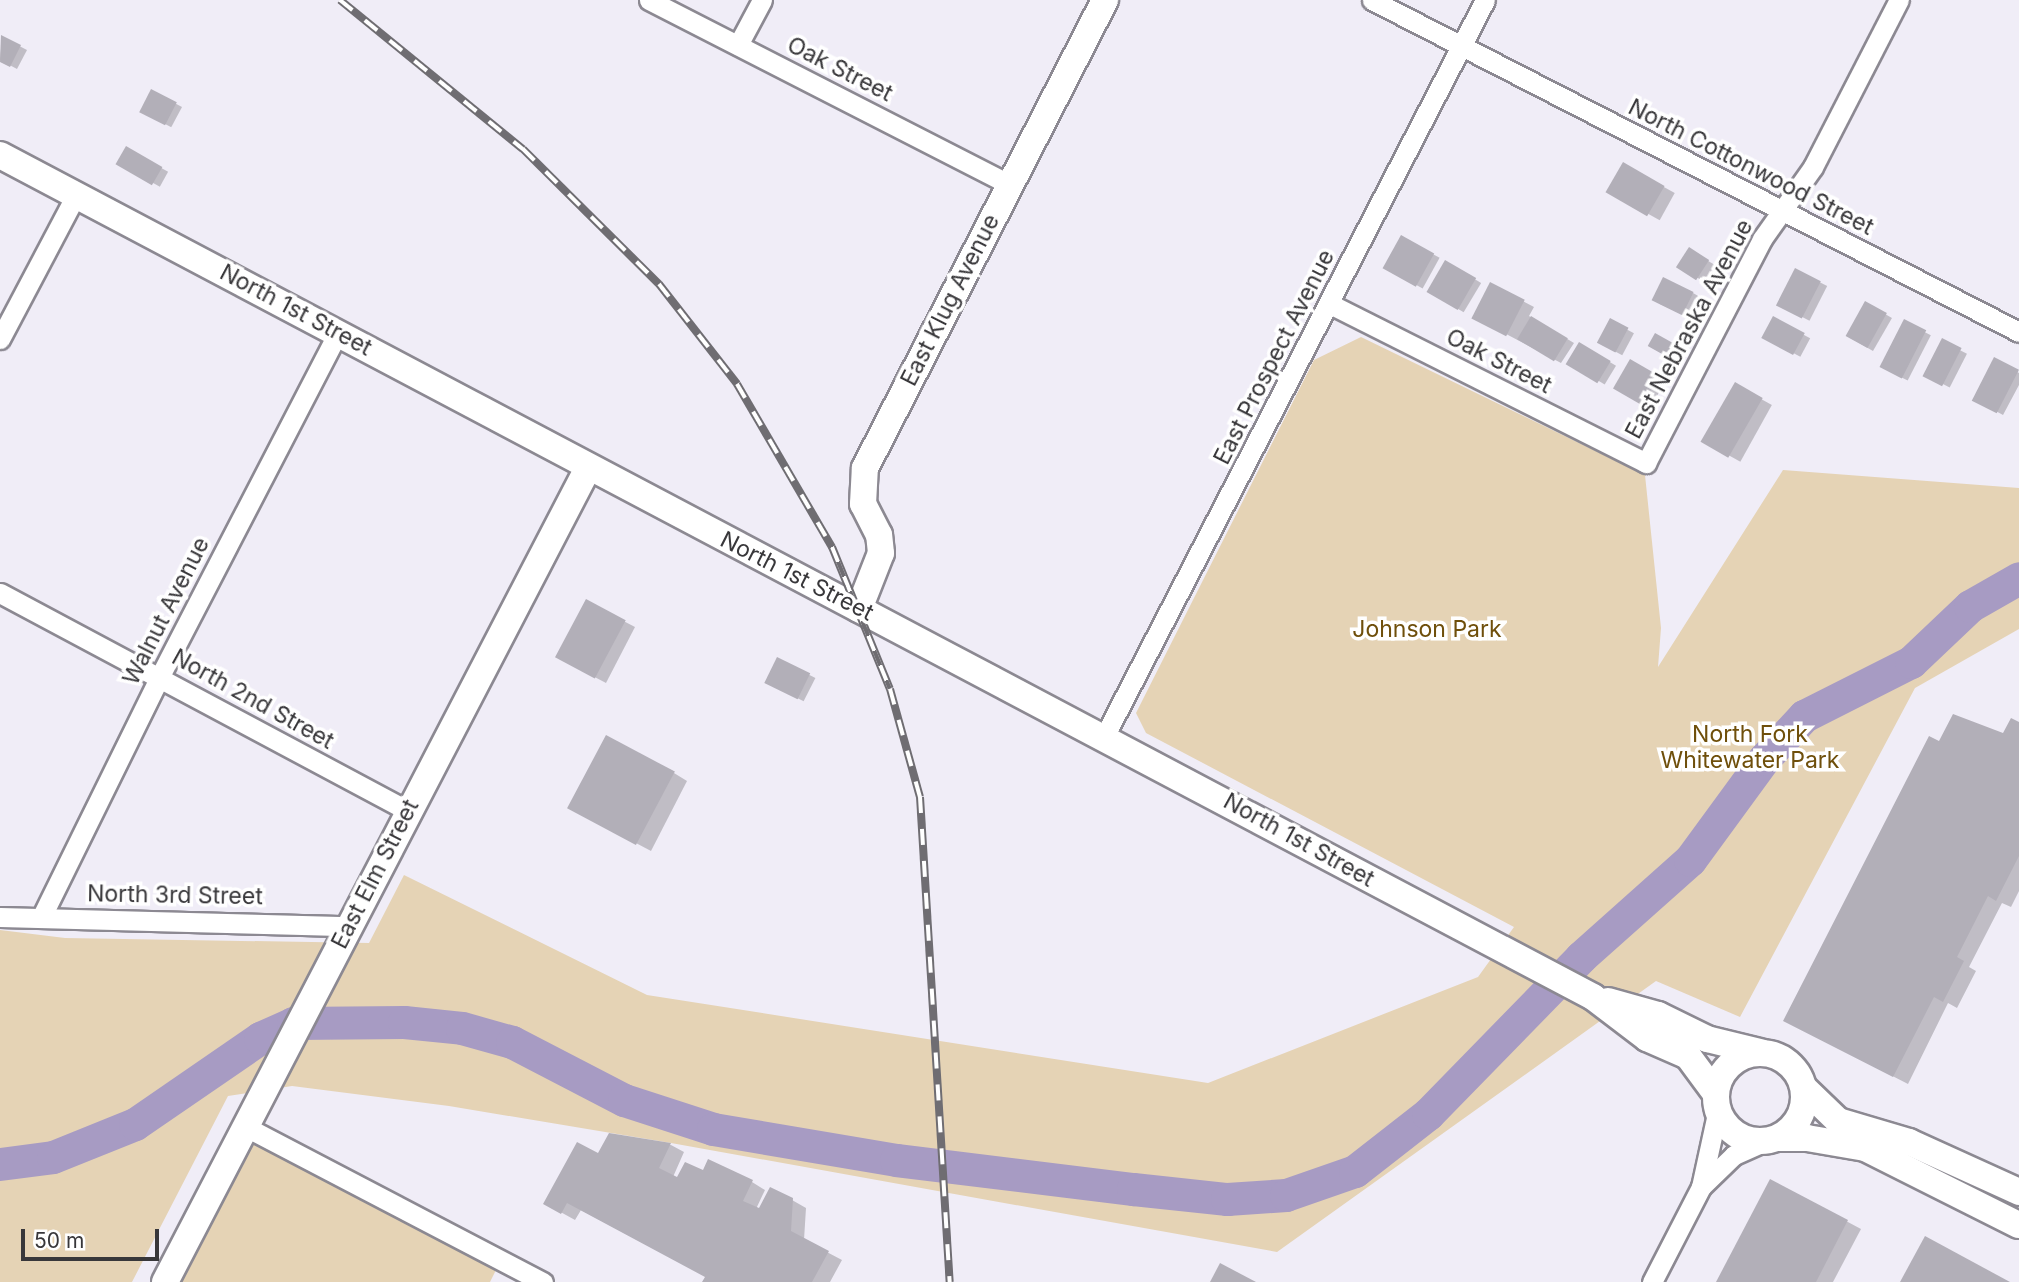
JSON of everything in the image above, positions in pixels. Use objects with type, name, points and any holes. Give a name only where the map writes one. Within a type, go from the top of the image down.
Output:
[{"type":"main road","name":"East Klug Avenue","points":[[859,609],[881,553],[879,535],[863,504],[865,468],[1105,0]]},
{"type":"main road","name":"North 1st Street","points":[[0,155],[339,331],[588,468],[1105,735],[1593,997],[1647,1038],[1688,1056],[1717,1101]]},
{"type":"main road","name":"East Elm Street","points":[[165,1282],[407,810],[588,468]]},
{"type":"main road","name":"North 1st Street","points":[[1593,997],[1658,1015],[1729,1047],[1765,1053]]},
{"type":"main road","points":[[2019,1192],[1909,1142],[1838,1121],[1804,1088],[1790,1064],[1765,1053],[1738,1059],[1720,1080],[1717,1101],[1734,1133],[1770,1140],[1807,1138],[1865,1148],[2019,1226]]},
{"type":"main road","points":[[1770,1140],[1800,1118],[1804,1088]]},
{"type":"street","name":"Oak Street","points":[[649,0],[1009,184]]},
{"type":"street","points":[[738,45],[762,0]]},
{"type":"street","name":"North Cottonwood Street","points":[[1372,0],[2019,332]]},
{"type":"street","name":"East Prospect Avenue","points":[[1105,735],[1485,0]]},
{"type":"street","name":"East Nebraska Avenue","points":[[1646,463],[1762,239],[1813,167],[1899,0]]},
{"type":"street","points":[[0,339],[76,195]]},
{"type":"street","name":"Oak Street","points":[[1330,304],[1646,463]]},
{"type":"street","name":"Walnut Avenue","points":[[42,916],[160,676],[339,331]]},
{"type":"street","name":"North 2nd Street","points":[[0,593],[407,810]]},
{"type":"street","name":"North 3rd Street","points":[[0,917],[349,926]]},
{"type":"street","points":[[1651,1282],[1701,1187],[1717,1101]]},
{"type":"street","points":[[246,1127],[543,1282]]},
{"type":"street","points":[[1701,1187],[1734,1155],[1770,1140]]},
{"type":"green space","name":"North Fork Whitewater Park","points":[[1361,337],[1645,475],[1661,628],[1658,667],[1783,470],[2019,488],[2019,629],[1915,688],[1740,1017],[1656,981],[1277,1252],[671,1143],[449,1106],[292,1086],[228,1096],[132,1282],[0,1282],[0,930],[65,938],[369,943],[404,875],[647,995],[1208,1083],[1478,977],[1514,927],[1146,733],[1136,713],[1314,360]]},
{"type":"green space","points":[[247,1139],[497,1268],[490,1282],[174,1282]]},
{"type":"building","points":[[1,35],[21,45],[10,67],[0,62]]},
{"type":"building","points":[[151,89],[177,102],[165,125],[139,112]]},
{"type":"building","points":[[126,146],[162,167],[152,185],[116,164]]},
{"type":"building","points":[[1623,162],[1665,186],[1647,216],[1606,192]]},
{"type":"building","points":[[1401,235],[1434,253],[1416,287],[1383,268]]},
{"type":"building","points":[[1689,247],[1709,260],[1696,280],[1676,267]]},
{"type":"building","points":[[1445,260],[1476,278],[1458,310],[1426,292]]},
{"type":"building","points":[[1795,268],[1821,281],[1802,319],[1776,305]]},
{"type":"building","points":[[1663,277],[1694,292],[1682,315],[1652,300]]},
{"type":"building","points":[[1490,282],[1525,300],[1506,336],[1471,319]]},
{"type":"building","points":[[1865,301],[1887,313],[1867,348],[1846,336]]},
{"type":"building","points":[[1531,316],[1568,338],[1554,361],[1517,339]]},
{"type":"building","points":[[1773,316],[1805,333],[1793,355],[1761,338]]},
{"type":"building","points":[[1610,318],[1629,328],[1615,353],[1597,343]]},
{"type":"building","points":[[1904,319],[1926,330],[1902,378],[1879,367]]},
{"type":"building","points":[[1655,333],[1675,344],[1668,357],[1648,346]]},
{"type":"building","points":[[1942,338],[1962,348],[1942,386],[1922,376]]},
{"type":"building","points":[[1579,342],[1611,361],[1597,383],[1566,364]]},
{"type":"building","points":[[1994,357],[2019,370],[1997,413],[1972,401]]},
{"type":"building","points":[[1630,359],[1659,376],[1642,405],[1613,388]]},
{"type":"building","points":[[1735,382],[1763,398],[1728,458],[1700,442]]},
{"type":"building","points":[[586,599],[626,620],[595,678],[555,657]]},
{"type":"building","points":[[777,657],[810,673],[798,699],[764,683]]},
{"type":"building","points":[[1953,714],[2003,733],[2011,718],[2019,722],[2019,856],[1996,901],[1988,896],[1957,957],[1964,961],[1943,1002],[1934,997],[1893,1077],[1783,1021],[1929,736],[1939,741]]},
{"type":"building","points":[[606,735],[675,772],[636,845],[567,808]]},
{"type":"building","points":[[609,1133],[671,1143],[659,1168],[677,1177],[685,1162],[703,1170],[708,1159],[753,1180],[743,1201],[759,1208],[770,1187],[793,1198],[791,1231],[829,1251],[812,1282],[702,1282],[705,1277],[567,1203],[561,1214],[543,1204],[577,1142],[598,1153]]},
{"type":"building","points":[[1770,1179],[1848,1220],[1816,1282],[1716,1282]]},
{"type":"building","points":[[1925,1236],[2010,1282],[1900,1282]]},
{"type":"building","points":[[1220,1263],[1256,1282],[1210,1282]]},
{"type":"waterway","points":[[0,1164],[53,1157],[135,1124],[260,1038],[293,1023],[404,1022],[462,1028],[512,1042],[624,1100],[713,1129],[896,1160],[1133,1189],[1227,1199],[1286,1195],[1355,1171],[1428,1114],[1581,957],[1690,860],[1764,759],[1804,716],[1911,662],[1970,606],[2019,578]]},
{"type":"railway","points":[[340,0],[523,149],[659,284],[737,384],[832,547],[890,689],[920,797],[950,1282]]},
{"type":"park label","name":"Johnson Park","points":[[1427,629]]}]
